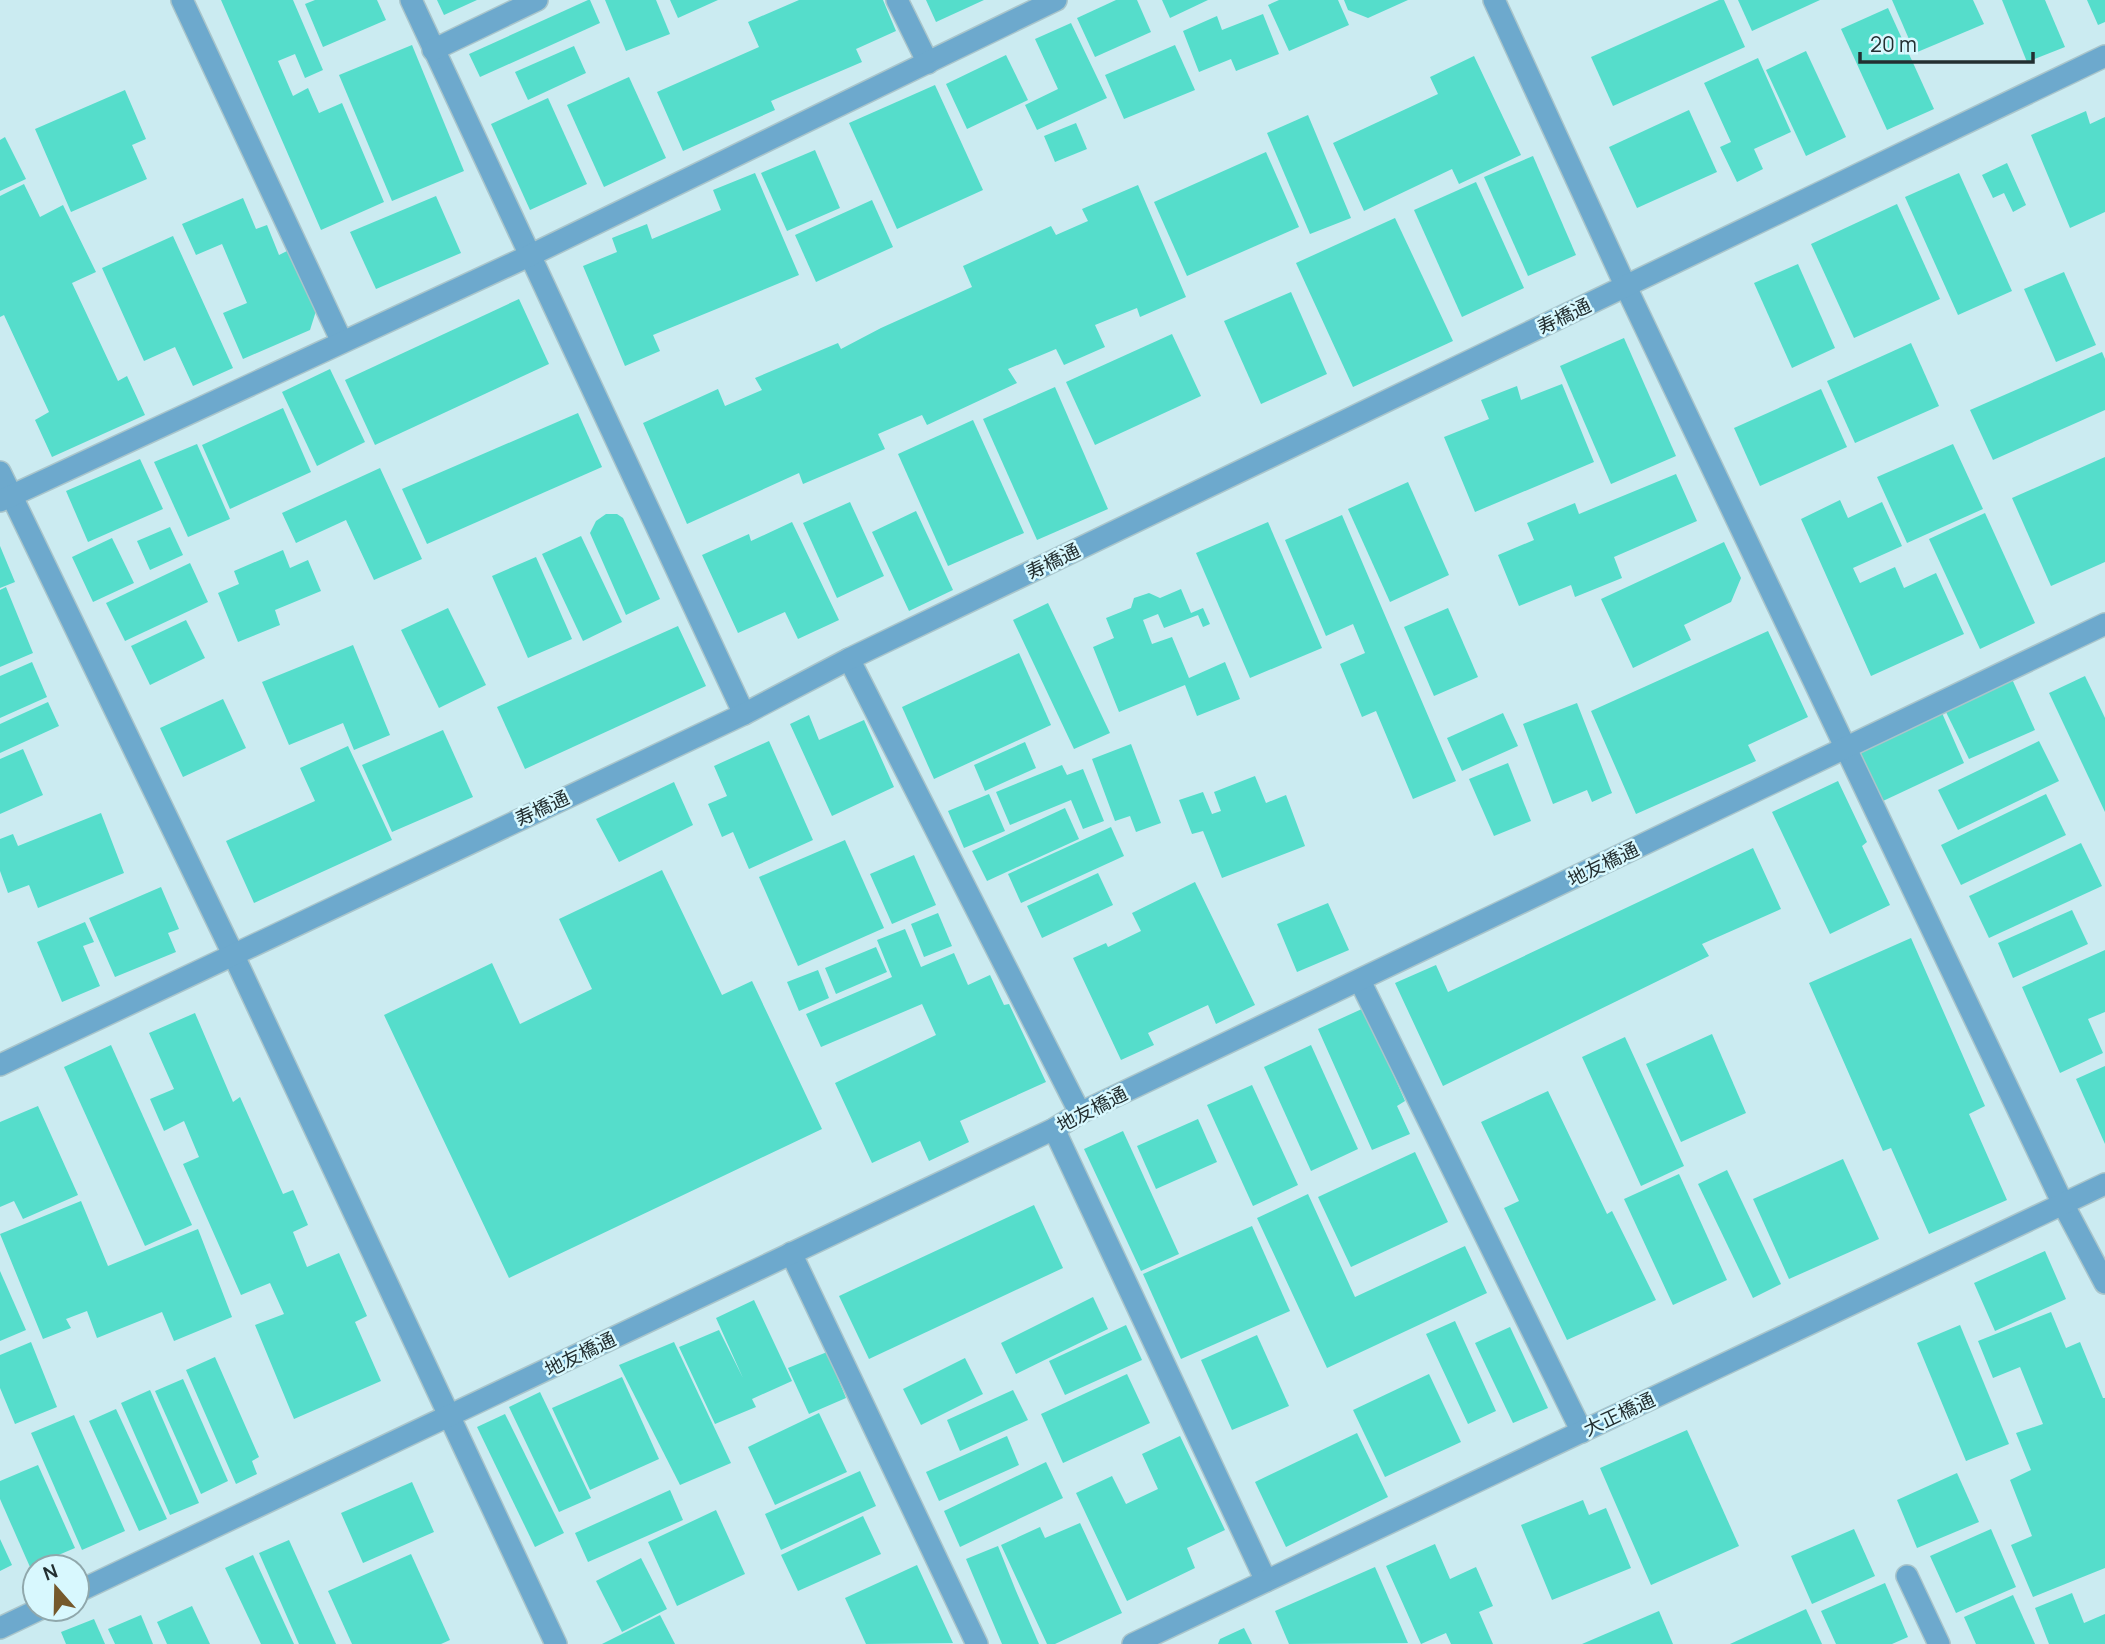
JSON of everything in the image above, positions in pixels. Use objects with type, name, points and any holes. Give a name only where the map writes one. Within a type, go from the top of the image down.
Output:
[{"type":"street","points":[[182,0],[342,342]]},
{"type":"street","points":[[411,0],[744,713]]},
{"type":"street","points":[[433,50],[537,0]]},
{"type":"street","points":[[897,0],[928,63]]},
{"type":"street","points":[[6,499],[531,254],[1056,0]]},
{"type":"street","points":[[1494,0],[1626,287],[2063,1204],[2105,1283]]},
{"type":"street","name":"寿橋通","points":[[0,1065],[744,713],[849,659],[2105,57]]},
{"type":"street","points":[[0,472],[6,499],[233,954],[556,1644]]},
{"type":"street","name":"地友橋通","points":[[91,1585],[1054,1129],[1080,1113],[2105,624]]},
{"type":"street","points":[[849,659],[1080,1113]]},
{"type":"street","points":[[1360,981],[1582,1432]]},
{"type":"street","points":[[1054,1129],[1266,1581]]},
{"type":"street","name":"大正橋通","points":[[1133,1644],[2105,1184]]},
{"type":"street","points":[[791,1253],[977,1644]]},
{"type":"street","points":[[1907,1576],[1939,1644]]},
{"type":"street","points":[[0,1628],[21,1618]]},
{"type":"building","points":[[221,0],[293,0],[323,70],[305,78],[295,54],[278,61],[293,96],[308,88],[319,113],[342,103],[384,202],[321,230]]},
{"type":"building","points":[[315,0],[377,0],[386,20],[323,47],[305,4]]},
{"type":"building","points":[[437,0],[477,0],[444,15]]},
{"type":"building","points":[[588,0],[600,23],[480,77],[469,54]]},
{"type":"building","points":[[605,0],[656,0],[670,34],[626,51]]},
{"type":"building","points":[[670,0],[718,0],[678,18]]},
{"type":"building","points":[[799,0],[883,0],[896,31],[856,49],[862,62],[771,101],[775,110],[683,151],[657,92],[759,47],[748,22]]},
{"type":"building","points":[[926,0],[984,0],[936,22]]},
{"type":"building","points":[[1116,0],[1137,0],[1151,32],[1095,57],[1077,18]]},
{"type":"building","points":[[1162,0],[1208,0],[1170,18]]},
{"type":"building","points":[[1279,0],[1338,0],[1349,25],[1289,51],[1268,5]]},
{"type":"building","points":[[1344,0],[1408,0],[1368,18],[1348,10]]},
{"type":"building","points":[[1724,0],[1745,47],[1613,106],[1591,57]]},
{"type":"building","points":[[1738,0],[1820,0],[1752,31]]},
{"type":"building","points":[[1892,0],[1973,0],[1984,24],[1915,53]]},
{"type":"building","points":[[2002,0],[2045,0],[2065,47],[2027,62]]},
{"type":"building","points":[[2087,0],[2105,0],[2105,22],[2098,25]]},
{"type":"building","points":[[1888,8],[1934,109],[1887,130],[1841,29]]},
{"type":"building","points":[[1263,14],[1279,54],[1236,71],[1231,59],[1199,72],[1183,31],[1217,16],[1222,30]]},
{"type":"building","points":[[1071,23],[1107,98],[1037,130],[1025,105],[1058,89],[1035,39]]},
{"type":"building","points":[[412,45],[464,171],[392,201],[339,75]]},
{"type":"building","points":[[1175,45],[1195,90],[1124,119],[1105,75]]},
{"type":"building","points":[[574,46],[586,73],[528,100],[515,72]]},
{"type":"building","points":[[1806,51],[1846,137],[1806,156],[1766,70]]},
{"type":"building","points":[[1006,55],[1028,100],[967,129],[946,84]]},
{"type":"building","points":[[1474,56],[1521,155],[1459,184],[1452,169],[1364,211],[1333,143],[1438,94],[1430,77]]},
{"type":"building","points":[[1758,58],[1791,132],[1754,149],[1763,169],[1737,182],[1720,147],[1731,142],[1704,83]]},
{"type":"building","points":[[629,77],[666,158],[604,187],[567,105]]},
{"type":"building","points":[[935,85],[983,190],[897,229],[849,123]]},
{"type":"building","points":[[125,90],[146,139],[132,145],[147,179],[71,212],[35,129]]},
{"type":"building","points":[[548,98],[587,184],[530,210],[491,124]]},
{"type":"building","points":[[1689,110],[1717,172],[1637,208],[1609,147]]},
{"type":"building","points":[[2086,111],[2090,124],[2105,117],[2105,212],[2070,228],[2031,135]]},
{"type":"building","points":[[1308,115],[1351,218],[1310,234],[1267,133]]},
{"type":"building","points":[[1076,123],[1087,149],[1055,162],[1044,136]]},
{"type":"building","points":[[5,137],[26,179],[0,191],[0,140]]},
{"type":"building","points":[[815,150],[840,208],[787,231],[761,173]]},
{"type":"building","points":[[1266,152],[1299,227],[1187,276],[1154,202]]},
{"type":"building","points":[[1533,156],[1576,255],[1528,276],[1484,177]]},
{"type":"building","points":[[2007,163],[2026,205],[2013,212],[2004,193],[1993,198],[1982,175]]},
{"type":"building","points":[[755,173],[799,275],[653,335],[660,351],[625,366],[583,266],[617,252],[612,238],[647,224],[652,239],[721,210],[713,190]]},
{"type":"building","points":[[1959,173],[2012,291],[1958,315],[1905,197]]},
{"type":"building","points":[[1476,182],[1524,288],[1462,317],[1414,210]]},
{"type":"building","points":[[24,184],[40,217],[63,205],[96,272],[72,283],[118,381],[127,376],[145,415],[52,457],[35,420],[49,412],[4,315],[0,317],[0,196]]},
{"type":"building","points":[[1138,185],[1186,297],[1140,317],[1137,308],[1095,325],[1105,347],[1064,365],[1056,349],[1008,369],[1017,383],[927,425],[922,415],[878,434],[885,449],[803,484],[799,473],[687,524],[643,423],[718,389],[725,406],[762,390],[755,378],[838,343],[841,349],[972,287],[963,266],[1051,226],[1056,235],[1088,221],[1082,209]]},
{"type":"building","points":[[436,196],[461,253],[376,289],[350,232]]},
{"type":"building","points":[[243,198],[256,229],[267,225],[279,255],[289,250],[316,311],[310,330],[243,359],[223,313],[247,303],[222,244],[196,255],[182,224]]},
{"type":"building","points":[[872,200],[893,247],[816,282],[795,235]]},
{"type":"building","points":[[1897,204],[1940,299],[1854,338],[1811,244]]},
{"type":"building","points":[[1395,218],[1453,341],[1353,387],[1296,263]]},
{"type":"building","points":[[173,236],[233,368],[193,386],[175,347],[144,361],[102,268]]},
{"type":"building","points":[[1798,264],[1835,348],[1792,368],[1754,283]]},
{"type":"building","points":[[2064,272],[2096,345],[2056,362],[2024,289]]},
{"type":"building","points":[[1291,292],[1327,374],[1261,404],[1224,321]]},
{"type":"building","points":[[519,299],[549,364],[375,445],[345,380]]},
{"type":"building","points":[[1172,334],[1201,396],[1095,445],[1066,382]]},
{"type":"building","points":[[1624,338],[1676,456],[1611,484],[1560,366]]},
{"type":"building","points":[[1911,343],[1939,406],[1855,443],[1827,381]]},
{"type":"building","points":[[2102,352],[2105,359],[2105,410],[1993,460],[1970,410]]},
{"type":"building","points":[[330,369],[365,442],[317,466],[282,392]]},
{"type":"building","points":[[1562,384],[1594,462],[1475,512],[1444,437],[1489,419],[1481,400],[1517,386],[1521,400]]},
{"type":"building","points":[[1055,387],[1108,509],[1037,540],[983,419]]},
{"type":"building","points":[[1821,389],[1847,447],[1760,486],[1734,428]]},
{"type":"building","points":[[283,408],[311,472],[230,509],[202,445]]},
{"type":"building","points":[[578,413],[602,467],[427,544],[402,489]]},
{"type":"building","points":[[973,420],[1024,533],[948,566],[898,454]]},
{"type":"building","points":[[197,444],[230,519],[188,537],[154,462]]},
{"type":"building","points":[[1953,444],[1983,509],[1907,543],[1877,477]]},
{"type":"building","points":[[2105,457],[2105,562],[2051,586],[2012,498]]},
{"type":"building","points":[[140,459],[163,509],[88,542],[66,491]]},
{"type":"building","points":[[380,468],[422,559],[374,580],[346,520],[296,543],[282,513]]},
{"type":"building","points":[[1676,474],[1697,521],[1614,557],[1622,578],[1575,597],[1571,585],[1519,606],[1498,555],[1534,540],[1527,523],[1575,503],[1579,514]]},
{"type":"building","points":[[1408,482],[1449,575],[1390,602],[1348,509]]},
{"type":"building","points":[[1840,500],[1848,518],[1882,502],[1902,546],[1853,568],[1860,583],[1895,567],[1904,588],[1936,573],[1964,634],[1871,676],[1801,519]]},
{"type":"building","points":[[850,502],[884,576],[837,598],[803,523]]},
{"type":"building","points":[[916,511],[953,590],[909,611],[872,532]]},
{"type":"building","points":[[1985,513],[2035,623],[1980,649],[1929,539]]},
{"type":"building","points":[[606,514],[617,514],[623,518],[660,599],[626,615],[590,533],[596,521]]},
{"type":"building","points":[[1342,515],[1456,781],[1413,799],[1376,711],[1362,717],[1340,664],[1365,653],[1353,624],[1326,636],[1285,540]]},
{"type":"building","points":[[792,522],[839,620],[798,639],[785,612],[738,633],[702,555],[749,534],[751,541]]},
{"type":"building","points":[[1268,522],[1322,648],[1250,678],[1196,553]]},
{"type":"building","points":[[170,527],[183,555],[150,570],[137,541]]},
{"type":"building","points":[[581,536],[622,622],[583,641],[542,554]]},
{"type":"building","points":[[112,538],[134,583],[93,602],[72,557]]},
{"type":"building","points":[[1724,542],[1741,578],[1731,602],[1684,625],[1691,640],[1633,668],[1601,599]]},
{"type":"building","points":[[0,546],[15,582],[0,588]]},
{"type":"building","points":[[283,550],[290,568],[308,560],[321,591],[275,610],[280,625],[238,642],[218,593],[239,584],[234,571]]},
{"type":"building","points":[[536,557],[572,639],[528,658],[492,576]]},
{"type":"building","points":[[190,563],[208,602],[125,641],[106,603]]},
{"type":"building","points":[[6,587],[33,653],[0,667],[0,590]]},
{"type":"building","points":[[1181,589],[1191,613],[1203,608],[1210,624],[1203,627],[1198,615],[1164,628],[1158,614],[1143,620],[1152,644],[1172,637],[1189,678],[1225,662],[1240,699],[1197,716],[1185,685],[1119,712],[1093,647],[1114,638],[1106,618],[1131,608],[1134,598],[1149,593],[1160,598]]},
{"type":"building","points":[[1048,603],[1110,733],[1074,749],[1013,620]]},
{"type":"building","points":[[448,608],[486,685],[439,708],[401,630]]},
{"type":"building","points":[[1448,608],[1478,677],[1434,696],[1404,627]]},
{"type":"building","points":[[186,620],[205,658],[150,685],[131,646]]},
{"type":"building","points":[[678,626],[706,686],[525,769],[497,707]]},
{"type":"building","points":[[1768,631],[1808,717],[1748,745],[1756,761],[1636,814],[1591,711]]},
{"type":"building","points":[[353,645],[390,735],[354,750],[343,723],[289,745],[262,682]]},
{"type":"building","points":[[1019,653],[1051,725],[934,779],[902,707]]},
{"type":"building","points":[[32,662],[47,697],[0,718],[0,676]]},
{"type":"building","points":[[2085,676],[2105,718],[2105,812],[2049,693]]},
{"type":"building","points":[[2012,679],[2035,730],[1969,759],[1946,712]]},
{"type":"building","points":[[223,699],[246,748],[183,777],[160,728]]},
{"type":"building","points":[[48,702],[59,726],[0,753],[0,724]]},
{"type":"building","points":[[1577,703],[1612,793],[1592,802],[1587,790],[1553,804],[1523,724]]},
{"type":"building","points":[[1503,713],[1518,746],[1462,771],[1447,738]]},
{"type":"building","points":[[1942,713],[1964,763],[1883,801],[1858,752]]},
{"type":"building","points":[[809,715],[819,740],[864,720],[894,787],[832,816],[790,724]]},
{"type":"building","points":[[443,730],[473,797],[392,832],[362,765]]},
{"type":"building","points":[[769,741],[813,840],[749,869],[733,832],[722,837],[708,804],[727,796],[714,766]]},
{"type":"building","points":[[2039,741],[2059,781],[1958,830],[1938,790]]},
{"type":"building","points":[[1025,742],[1036,768],[985,791],[974,765]]},
{"type":"building","points":[[1131,744],[1161,823],[1136,832],[1130,816],[1115,821],[1092,759]]},
{"type":"building","points":[[348,746],[392,840],[254,903],[226,841],[315,801],[300,768]]},
{"type":"building","points":[[23,749],[43,795],[0,814],[0,759]]},
{"type":"building","points":[[1508,763],[1531,821],[1494,836],[1469,779]]},
{"type":"building","points":[[1062,765],[1067,775],[1083,769],[1104,821],[1083,829],[1071,800],[1010,825],[996,792]]},
{"type":"building","points":[[1255,776],[1266,803],[1286,795],[1305,846],[1222,878],[1203,831],[1192,834],[1179,800],[1203,792],[1212,814],[1221,811],[1214,792]]},
{"type":"building","points":[[1838,781],[1867,842],[1862,846],[1890,905],[1830,934],[1772,812]]},
{"type":"building","points":[[674,782],[693,825],[619,862],[596,819]]},
{"type":"building","points":[[989,794],[1005,831],[964,848],[948,811]]},
{"type":"building","points":[[2046,794],[2066,835],[1961,885],[1941,845]]},
{"type":"building","points":[[1065,808],[1079,839],[987,881],[972,851]]},
{"type":"building","points":[[101,813],[124,873],[38,908],[29,885],[8,893],[0,871],[0,839],[13,834],[18,846]]},
{"type":"building","points":[[1111,827],[1124,856],[1021,903],[1008,874]]},
{"type":"building","points":[[845,840],[884,928],[798,966],[759,877]]},
{"type":"building","points":[[2081,843],[2102,886],[1989,938],[1969,896]]},
{"type":"building","points":[[1753,848],[1781,909],[1702,944],[1709,956],[1443,1086],[1395,983],[1436,965],[1448,992]]},
{"type":"building","points":[[914,855],[936,905],[892,924],[870,874]]},
{"type":"building","points":[[662,870],[722,995],[752,981],[822,1129],[509,1278],[384,1015],[492,963],[520,1024],[592,989],[559,919]]},
{"type":"building","points":[[1098,873],[1113,905],[1042,938],[1027,906]]},
{"type":"building","points":[[1195,882],[1255,1005],[1216,1024],[1208,1005],[1148,1033],[1154,1045],[1121,1060],[1073,958],[1106,943],[1108,947],[1141,931],[1132,913]]},
{"type":"building","points":[[161,887],[179,929],[168,933],[176,952],[115,977],[89,918]]},
{"type":"building","points":[[1328,903],[1349,950],[1297,972],[1277,924]]},
{"type":"building","points":[[2072,910],[2088,944],[2013,978],[1998,943]]},
{"type":"building","points":[[938,913],[952,946],[924,957],[911,924]]},
{"type":"building","points":[[85,922],[94,942],[83,946],[100,986],[62,1002],[37,942]]},
{"type":"building","points":[[905,929],[921,967],[954,953],[968,985],[990,975],[1004,1005],[1009,1004],[1046,1082],[960,1121],[969,1142],[929,1161],[920,1141],[872,1163],[835,1083],[936,1035],[922,1004],[821,1047],[806,1014],[892,977],[877,940]]},
{"type":"building","points":[[1911,938],[1985,1106],[1969,1114],[2007,1200],[1929,1234],[1891,1148],[1883,1151],[1809,983]]},
{"type":"building","points":[[876,947],[887,972],[836,994],[825,968]]},
{"type":"building","points":[[2105,950],[2105,1012],[2088,1019],[2103,1053],[2060,1073],[2022,987]]},
{"type":"building","points":[[818,970],[829,998],[799,1011],[787,982]]},
{"type":"building","points":[[1364,1008],[1405,1101],[1397,1106],[1410,1134],[1372,1150],[1318,1029]]},
{"type":"building","points":[[195,1013],[233,1102],[240,1097],[283,1194],[293,1190],[308,1225],[293,1232],[307,1267],[339,1253],[367,1316],[355,1322],[381,1381],[294,1419],[255,1325],[284,1314],[270,1283],[241,1295],[183,1164],[199,1157],[184,1121],[164,1131],[150,1099],[174,1089],[149,1033]]},
{"type":"building","points":[[1712,1034],[1746,1113],[1681,1142],[1646,1064]]},
{"type":"building","points":[[1625,1037],[1684,1166],[1641,1186],[1582,1057]]},
{"type":"building","points":[[111,1045],[192,1225],[145,1246],[64,1067]]},
{"type":"building","points":[[1311,1045],[1358,1149],[1311,1171],[1264,1067]]},
{"type":"building","points":[[2105,1066],[2105,1144],[2076,1079]]},
{"type":"building","points":[[1252,1085],[1298,1185],[1253,1206],[1207,1105]]},
{"type":"building","points":[[1548,1091],[1607,1214],[1612,1211],[1656,1300],[1567,1340],[1504,1208],[1519,1201],[1481,1122]]},
{"type":"building","points":[[38,1106],[78,1195],[23,1219],[14,1201],[0,1207],[0,1122]]},
{"type":"building","points":[[1198,1119],[1217,1162],[1156,1189],[1137,1146]]},
{"type":"building","points":[[1123,1131],[1179,1254],[1141,1271],[1084,1149]]},
{"type":"building","points":[[1415,1152],[1448,1222],[1351,1267],[1318,1197]]},
{"type":"building","points":[[1843,1159],[1879,1239],[1789,1279],[1753,1199]]},
{"type":"building","points":[[1727,1170],[1781,1284],[1753,1298],[1698,1184]]},
{"type":"building","points":[[1679,1174],[1727,1280],[1673,1305],[1624,1199]]},
{"type":"building","points":[[1308,1194],[1355,1297],[1465,1246],[1487,1293],[1327,1368],[1257,1218]]},
{"type":"building","points":[[81,1201],[108,1266],[198,1229],[232,1317],[174,1341],[162,1312],[97,1338],[87,1311],[66,1319],[71,1328],[43,1339],[0,1234]]},
{"type":"building","points":[[1034,1205],[1063,1268],[869,1359],[839,1296]]},
{"type":"building","points":[[1252,1226],[1290,1311],[1181,1359],[1143,1274]]},
{"type":"building","points":[[2045,1251],[2066,1299],[1995,1331],[1974,1283]]},
{"type":"building","points":[[0,1271],[26,1330],[0,1341]]},
{"type":"building","points":[[1093,1297],[1108,1329],[1016,1374],[1001,1343]]},
{"type":"building","points":[[754,1300],[792,1381],[752,1399],[756,1407],[715,1424],[679,1347],[719,1330],[743,1378],[716,1318]]},
{"type":"building","points":[[2051,1312],[2066,1348],[2080,1342],[2105,1398],[2105,1568],[2033,1597],[2011,1545],[2032,1536],[2010,1480],[2031,1470],[2016,1433],[2043,1424],[2020,1367],[1993,1378],[1978,1341]]},
{"type":"building","points":[[1455,1321],[1496,1411],[1468,1424],[1426,1334]]},
{"type":"building","points":[[1126,1325],[1142,1360],[1065,1395],[1049,1361]]},
{"type":"building","points":[[1960,1325],[2009,1444],[1966,1461],[1917,1343]]},
{"type":"building","points":[[1510,1327],[1548,1408],[1513,1423],[1475,1343]]},
{"type":"building","points":[[1257,1335],[1289,1406],[1232,1430],[1201,1360]]},
{"type":"building","points":[[31,1342],[57,1407],[15,1424],[0,1388],[0,1355]]},
{"type":"building","points":[[674,1342],[731,1463],[680,1485],[619,1365]]},
{"type":"building","points":[[827,1352],[846,1398],[809,1414],[788,1368]]},
{"type":"building","points":[[215,1357],[259,1457],[252,1461],[257,1474],[236,1484],[186,1370]]},
{"type":"building","points":[[965,1358],[983,1394],[921,1425],[903,1389]]},
{"type":"building","points":[[1127,1374],[1150,1423],[1063,1463],[1041,1414]]},
{"type":"building","points":[[1429,1374],[1461,1442],[1385,1477],[1353,1410]]},
{"type":"building","points":[[622,1377],[659,1459],[590,1490],[552,1408]]},
{"type":"building","points":[[183,1379],[228,1481],[201,1494],[155,1391]]},
{"type":"building","points":[[150,1390],[199,1503],[170,1515],[121,1403]]},
{"type":"building","points":[[1013,1390],[1028,1420],[960,1451],[947,1420]]},
{"type":"building","points":[[540,1392],[591,1498],[559,1512],[509,1407]]},
{"type":"building","points":[[116,1409],[167,1519],[139,1531],[89,1421]]},
{"type":"building","points":[[819,1413],[847,1472],[775,1505],[748,1447]]},
{"type":"building","points":[[505,1414],[564,1533],[535,1547],[477,1427]]},
{"type":"building","points":[[74,1415],[125,1531],[82,1550],[31,1433]]},
{"type":"building","points":[[1687,1430],[1739,1546],[1651,1585],[1600,1468]]},
{"type":"building","points":[[1357,1433],[1388,1497],[1286,1547],[1255,1482]]},
{"type":"building","points":[[1007,1436],[1019,1465],[939,1501],[926,1472]]},
{"type":"building","points":[[1180,1436],[1225,1530],[1187,1548],[1195,1568],[1127,1601],[1076,1493],[1112,1476],[1126,1504],[1158,1489],[1142,1454]]},
{"type":"building","points":[[1046,1462],[1063,1498],[960,1547],[944,1511]]},
{"type":"building","points":[[38,1465],[75,1548],[63,1553],[24,1553],[0,1499],[0,1481]]},
{"type":"building","points":[[860,1471],[876,1506],[781,1550],[765,1514]]},
{"type":"building","points":[[1957,1473],[1979,1522],[1917,1548],[1897,1500]]},
{"type":"building","points":[[412,1482],[434,1532],[363,1563],[341,1513]]},
{"type":"building","points":[[670,1490],[683,1520],[588,1562],[575,1533]]},
{"type":"building","points":[[1583,1500],[1589,1515],[1606,1508],[1631,1568],[1552,1600],[1521,1525]]},
{"type":"building","points":[[716,1510],[745,1574],[677,1606],[648,1542]]},
{"type":"building","points":[[863,1516],[881,1554],[798,1591],[781,1555]]},
{"type":"building","points":[[1080,1523],[1122,1613],[1055,1644],[1047,1644],[1001,1545],[1040,1527],[1045,1538]]},
{"type":"building","points":[[1854,1529],[1875,1576],[1812,1604],[1791,1556]]},
{"type":"building","points":[[1991,1529],[2016,1587],[1956,1613],[1930,1556]]},
{"type":"building","points":[[0,1539],[12,1565],[0,1571]]},
{"type":"building","points":[[289,1540],[336,1644],[299,1644],[259,1553]]},
{"type":"building","points":[[1435,1544],[1450,1579],[1476,1567],[1493,1606],[1479,1612],[1493,1644],[1451,1644],[1446,1633],[1421,1644],[1386,1566]]},
{"type":"building","points":[[998,1546],[1039,1644],[1002,1644],[966,1559]]},
{"type":"building","points":[[411,1554],[450,1640],[441,1644],[352,1644],[328,1591]]},
{"type":"building","points":[[253,1555],[294,1644],[261,1644],[225,1568]]},
{"type":"building","points":[[641,1558],[667,1609],[622,1632],[596,1581]]},
{"type":"building","points":[[917,1565],[953,1643],[866,1644],[845,1598]]},
{"type":"building","points":[[1375,1567],[1408,1643],[1289,1644],[1275,1611]]},
{"type":"building","points":[[1885,1583],[1908,1637],[1892,1644],[1836,1644],[1821,1611]]},
{"type":"building","points":[[2072,1593],[2084,1623],[2105,1614],[2105,1644],[2049,1644],[2035,1608]]},
{"type":"building","points":[[2013,1595],[2035,1644],[1976,1644],[1964,1617]]},
{"type":"building","points":[[192,1606],[210,1644],[167,1644],[157,1622]]},
{"type":"building","points":[[1806,1609],[1822,1644],[1730,1644]]},
{"type":"building","points":[[1659,1611],[1673,1644],[1582,1644]]},
{"type":"building","points":[[141,1615],[153,1644],[115,1644],[108,1629]]},
{"type":"building","points":[[660,1615],[675,1644],[602,1644]]},
{"type":"building","points":[[94,1619],[105,1644],[66,1644],[61,1632],[91,1623]]},
{"type":"building","points":[[1244,1628],[1252,1644],[1218,1644],[1220,1639]]}]
